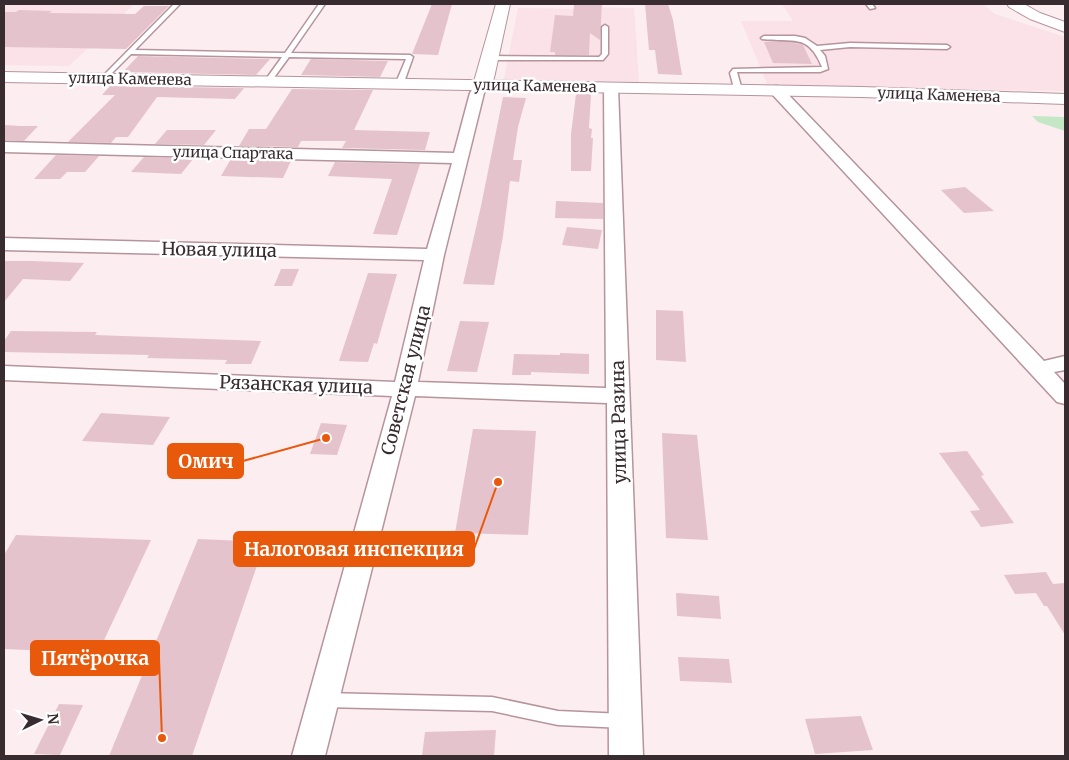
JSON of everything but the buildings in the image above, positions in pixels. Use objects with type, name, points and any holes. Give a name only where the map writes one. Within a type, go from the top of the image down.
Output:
[{"type":"main road","name":"Советская улица","points":[[482,85],[503,4]]},
{"type":"main road","points":[[1014,4],[1034,16],[1065,28]]},
{"type":"main road","name":"улица Каменева","points":[[4,76],[399,85],[776,90],[1065,99]]},
{"type":"street","name":"Советская улица","points":[[308,756],[405,389],[435,255],[462,158],[476,93],[482,85]]},
{"type":"street","name":"улица Разина","points":[[611,87],[626,756]]},
{"type":"street","points":[[776,90],[1065,397]]},
{"type":"street","name":"улица Спартака","points":[[4,147],[462,158]]},
{"type":"street","name":"Новая улица","points":[[4,244],[435,255]]},
{"type":"street","points":[[1039,369],[1065,363]]},
{"type":"street","name":"Рязанская улица","points":[[4,372],[618,396]]},
{"type":"lane","points":[[103,79],[177,4]]},
{"type":"lane","points":[[268,82],[322,4]]},
{"type":"lane","points":[[490,58],[601,59],[606,54],[606,26]]},
{"type":"lane","points":[[738,90],[732,73],[736,70],[820,70],[826,68],[815,48],[808,41],[801,38],[764,38]]},
{"type":"lane","points":[[815,48],[850,45],[947,47]]},
{"type":"lane","points":[[129,52],[410,57],[399,85]]},
{"type":"lane","points":[[324,700],[492,704],[558,718],[626,722]]},
{"type":"shaded area","points":[[4,4],[134,4],[69,66],[4,65]]},
{"type":"shaded area","points":[[782,4],[983,4],[995,14],[1065,37],[1065,91],[768,86],[741,21],[793,21]]},
{"type":"shaded area","points":[[579,7],[634,8],[639,82],[504,79],[518,8],[578,9]]},
{"type":"green space","points":[[1032,116],[1065,117],[1065,131],[1038,122]]},
{"type":"place","name":"Омич","points":[[326,438]]},
{"type":"place","name":"Налоговая инспекция","points":[[498,482]]},
{"type":"place","name":"Пятёрочка","points":[[162,738]]}]
